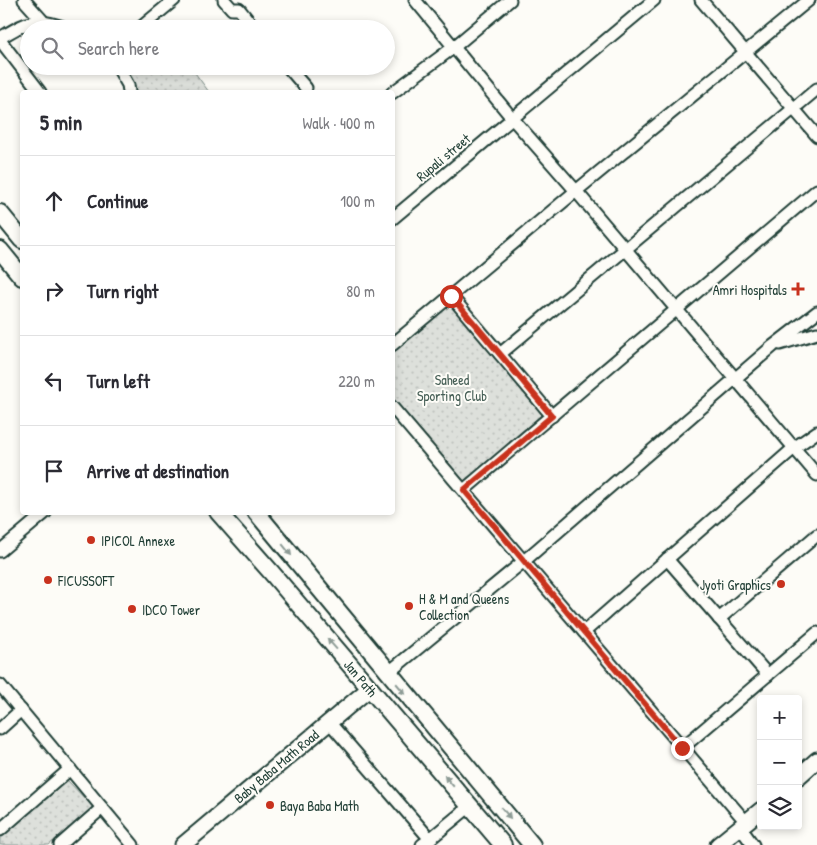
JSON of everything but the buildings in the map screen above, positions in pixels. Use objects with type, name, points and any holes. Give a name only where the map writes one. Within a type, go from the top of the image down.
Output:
[{"type":"main road","points":[[0,213],[20,238]]},
{"type":"main road","points":[[0,250],[20,275]]},
{"type":"main road","name":"Jan Path","points":[[221,515],[503,845]]},
{"type":"main road","name":"Jan Path","points":[[258,515],[532,845]]},
{"type":"street","points":[[24,0],[42,20]]},
{"type":"street","points":[[150,20],[174,0]]},
{"type":"street","points":[[224,0],[232,9],[239,9],[248,20]]},
{"type":"street","points":[[415,0],[512,118],[817,475]]},
{"type":"street","points":[[395,91],[454,47],[510,0]]},
{"type":"street","name":"Rupali street","points":[[395,216],[654,0]]},
{"type":"street","points":[[701,0],[817,136]]},
{"type":"street","points":[[395,343],[809,0]]},
{"type":"street","points":[[20,26],[0,39],[20,66]]},
{"type":"street","points":[[27,75],[38,90]]},
{"type":"street","points":[[122,75],[129,90]]},
{"type":"street","points":[[295,75],[306,88]]},
{"type":"street","points":[[500,354],[817,89]]},
{"type":"street","points":[[464,490],[817,190]]},
{"type":"street","points":[[451,296],[552,416]]},
{"type":"street","points":[[388,673],[524,561],[774,346],[817,312]]},
{"type":"street","points":[[774,346],[817,333]]},
{"type":"street","points":[[395,410],[682,748],[743,825],[753,845]]},
{"type":"street","points":[[584,632],[794,448],[817,432]]},
{"type":"street","points":[[0,551],[42,515]]},
{"type":"street","points":[[719,619],[817,535]]},
{"type":"street","points":[[666,560],[768,675]]},
{"type":"street","points":[[682,748],[817,633]]},
{"type":"street","points":[[0,685],[133,845]]},
{"type":"street","name":"Baby Baba Math Road","points":[[183,845],[370,688]]},
{"type":"street","points":[[0,728],[21,710]]},
{"type":"street","points":[[329,722],[426,842],[470,806]]},
{"type":"street","points":[[802,773],[817,760]]},
{"type":"street","points":[[0,830],[70,769]]},
{"type":"street","points":[[60,845],[102,808]]},
{"type":"street","points":[[718,845],[757,813]]},
{"type":"green space","points":[[122,75],[197,75],[208,90],[129,90]]},
{"type":"green space","name":"Saheed Sporting Club","points":[[450,304],[546,417],[465,482],[395,400],[395,350]]},
{"type":"green space","points":[[66,779],[93,807],[49,845],[0,845],[0,836]]},
{"type":"place","name":"Amri Hospitals","points":[[798,289]]},
{"type":"place","name":"IPICOL Annexe","points":[[91,540]]},
{"type":"place","name":"FICUSSOFT","points":[[48,580]]},
{"type":"place","name":"Jyoti Graphics","points":[[781,584]]},
{"type":"place","name":"H & M and Queens Collection","points":[[409,606]]},
{"type":"place","name":"IDCO Tower","points":[[132,609]]},
{"type":"place","name":"Baya Baba Math","points":[[270,805]]},
{"type":"route","points":[[451,296],[552,416],[464,490],[682,748]]}]
